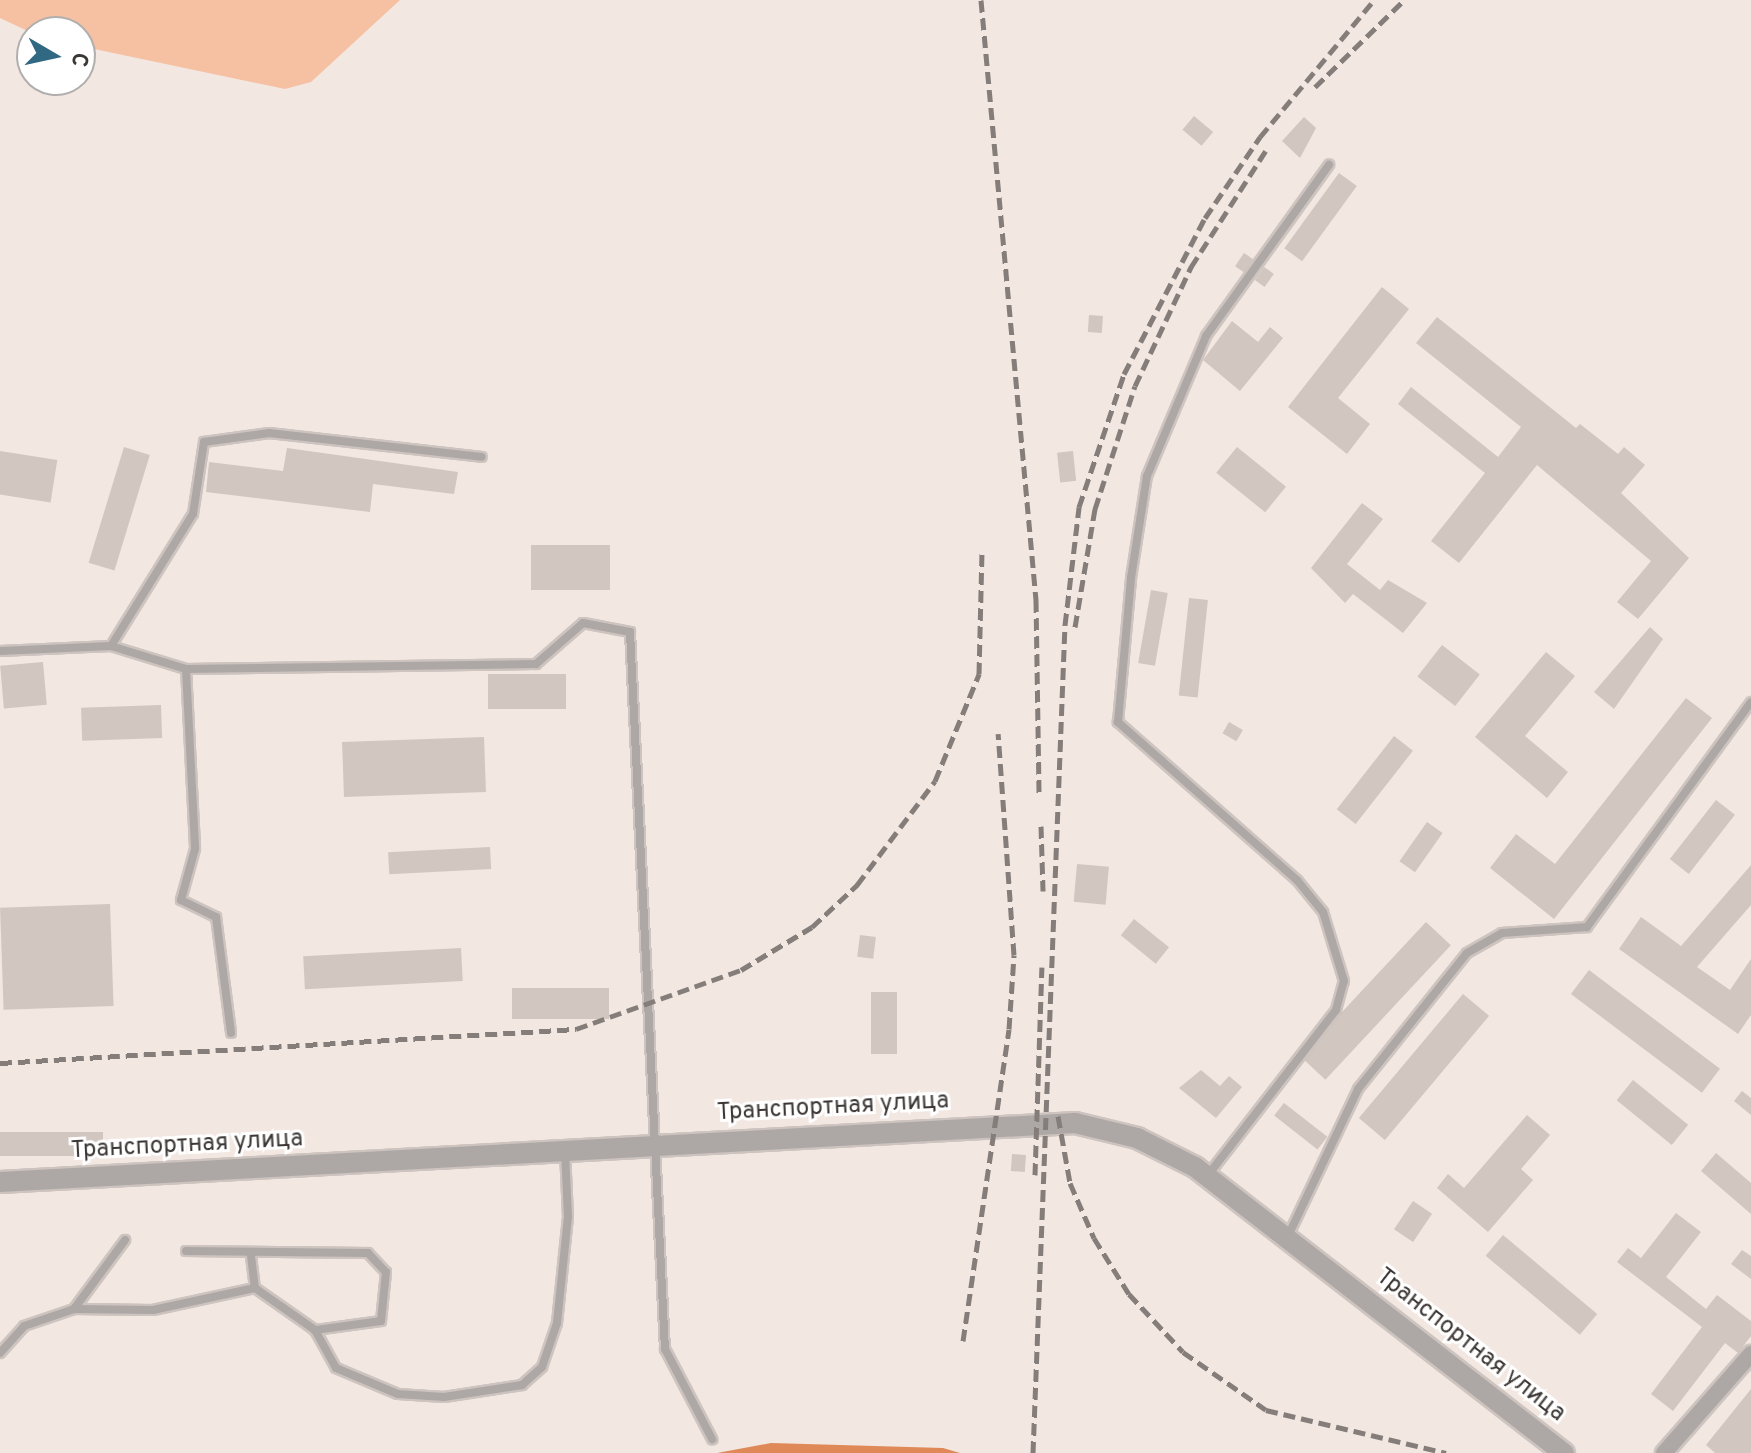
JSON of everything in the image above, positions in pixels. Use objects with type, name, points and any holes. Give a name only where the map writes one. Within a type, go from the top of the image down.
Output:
[{"type":"street","name":"Транспортная улица","points":[[0,1182],[1075,1123],[1137,1138],[1208,1175],[1564,1453]]},
{"type":"street","points":[[1664,1453],[1751,1354]]},
{"type":"lane","points":[[1208,1175],[1336,1010],[1344,981],[1323,912],[1297,880],[1118,722],[1131,578],[1147,476],[1206,336],[1329,165]]},
{"type":"lane","points":[[111,646],[193,514],[204,442],[269,433],[482,457]]},
{"type":"lane","points":[[0,651],[111,646],[186,669],[536,664],[583,623],[630,632],[651,1145],[665,1349],[712,1439]]},
{"type":"lane","points":[[186,669],[195,849],[181,900],[216,917],[231,1033]]},
{"type":"lane","points":[[1288,1236],[1358,1089],[1467,953],[1502,933],[1587,927],[1751,702]]},
{"type":"lane","points":[[0,1353],[24,1326],[74,1309],[153,1310],[255,1288],[315,1330],[336,1368],[398,1394],[444,1397],[522,1385],[542,1367],[557,1323],[568,1217],[565,1152]]},
{"type":"lane","points":[[74,1309],[125,1240]]},
{"type":"lane","points":[[186,1251],[251,1256],[368,1253],[386,1272],[381,1321],[315,1330]]},
{"type":"lane","points":[[251,1256],[255,1288]]},
{"type":"shaded area","points":[[0,0],[400,0],[311,82],[285,89],[96,49],[96,16],[16,16],[16,26],[0,18]]},
{"type":"shaded area","points":[[771,1443],[943,1448],[960,1453],[717,1453]]},
{"type":"building","points":[[1194,116],[1213,132],[1202,146],[1182,130]]},
{"type":"building","points":[[1304,117],[1316,128],[1300,158],[1282,141]]},
{"type":"building","points":[[1339,173],[1357,186],[1302,261],[1284,248]]},
{"type":"building","points":[[1244,253],[1253,259],[1244,272],[1235,266]]},
{"type":"building","points":[[1264,267],[1274,274],[1265,287],[1255,280]]},
{"type":"building","points":[[1382,287],[1409,309],[1338,398],[1370,424],[1347,454],[1288,407]]},
{"type":"building","points":[[1089,315],[1103,316],[1102,333],[1088,332]]},
{"type":"building","points":[[1437,317],[1576,428],[1580,424],[1618,454],[1624,447],[1645,465],[1621,493],[1689,558],[1638,619],[1617,602],[1651,561],[1537,465],[1459,563],[1431,541],[1485,473],[1398,404],[1411,387],[1498,457],[1521,427],[1416,343]]},
{"type":"building","points":[[1232,321],[1258,342],[1270,327],[1283,338],[1240,391],[1203,360]]},
{"type":"building","points":[[124,447],[150,455],[114,571],[89,563]]},
{"type":"building","points":[[1237,447],[1286,487],[1265,512],[1216,473]]},
{"type":"building","points":[[287,448],[458,472],[454,494],[373,484],[370,512],[206,492],[209,462],[283,471]]},
{"type":"building","points":[[0,451],[57,460],[51,503],[0,495]]},
{"type":"building","points":[[1073,451],[1076,481],[1060,483],[1057,453]]},
{"type":"building","points":[[1362,503],[1383,519],[1347,564],[1380,590],[1388,580],[1427,603],[1403,633],[1353,594],[1345,603],[1311,568]]},
{"type":"building","points":[[531,545],[610,545],[610,590],[531,590]]},
{"type":"building","points":[[1151,590],[1168,593],[1155,666],[1138,663]]},
{"type":"building","points":[[1189,598],[1208,600],[1198,697],[1179,695]]},
{"type":"building","points":[[1650,627],[1663,639],[1614,709],[1594,692]]},
{"type":"building","points":[[1442,645],[1480,675],[1455,706],[1417,677]]},
{"type":"building","points":[[1546,652],[1575,676],[1525,736],[1568,772],[1547,798],[1475,737]]},
{"type":"building","points":[[43,662],[47,705],[4,709],[0,666]]},
{"type":"building","points":[[488,674],[566,674],[566,709],[488,709]]},
{"type":"building","points":[[1686,698],[1712,718],[1554,919],[1490,868],[1516,834],[1555,864]]},
{"type":"building","points":[[161,705],[162,738],[82,741],[81,708]]},
{"type":"building","points":[[1229,722],[1243,730],[1236,741],[1222,733]]},
{"type":"building","points":[[1394,736],[1413,751],[1356,824],[1337,809]]},
{"type":"building","points":[[484,737],[486,792],[344,797],[342,742]]},
{"type":"building","points":[[1716,800],[1735,815],[1689,874],[1670,859]]},
{"type":"building","points":[[1427,822],[1443,833],[1415,872],[1399,861]]},
{"type":"building","points":[[490,847],[491,869],[389,874],[388,852]]},
{"type":"building","points":[[1077,864],[1109,867],[1106,905],[1074,902]]},
{"type":"building","points":[[1751,865],[1751,905],[1697,967],[1730,990],[1751,959],[1751,1015],[1738,1034],[1619,949],[1641,917],[1681,946]]},
{"type":"building","points":[[110,904],[114,1006],[4,1010],[0,908]]},
{"type":"building","points":[[1134,919],[1169,947],[1156,964],[1121,935]]},
{"type":"building","points":[[1426,922],[1451,945],[1325,1080],[1301,1057]]},
{"type":"building","points":[[860,935],[876,937],[873,959],[857,957]]},
{"type":"building","points":[[461,948],[463,981],[305,989],[303,956]]},
{"type":"building","points":[[1589,970],[1720,1069],[1702,1093],[1571,994]]},
{"type":"building","points":[[512,988],[609,988],[609,1019],[512,1019]]},
{"type":"building","points":[[871,992],[897,992],[897,1054],[871,1054]]},
{"type":"building","points":[[1463,994],[1489,1016],[1385,1140],[1359,1118]]},
{"type":"building","points":[[1201,1070],[1220,1086],[1229,1076],[1242,1087],[1216,1118],[1179,1088]]},
{"type":"building","points":[[1633,1080],[1688,1125],[1672,1145],[1617,1100]]},
{"type":"building","points":[[1742,1091],[1751,1098],[1751,1115],[1734,1101]]},
{"type":"building","points":[[1284,1103],[1327,1137],[1317,1149],[1274,1116]]},
{"type":"building","points":[[1527,1115],[1550,1135],[1521,1169],[1533,1180],[1488,1232],[1437,1188],[1448,1174],[1464,1188]]},
{"type":"building","points":[[0,1132],[103,1132],[103,1156],[0,1156]]},
{"type":"building","points":[[1716,1153],[1751,1183],[1751,1214],[1701,1171]]},
{"type":"building","points":[[1012,1154],[1026,1155],[1025,1172],[1011,1171]]},
{"type":"building","points":[[1413,1201],[1432,1214],[1413,1242],[1394,1229]]},
{"type":"building","points":[[1676,1213],[1701,1232],[1666,1277],[1706,1309],[1717,1295],[1751,1321],[1751,1336],[1738,1353],[1725,1343],[1673,1411],[1651,1394],[1702,1327],[1617,1262],[1628,1248],[1641,1258]]},
{"type":"building","points":[[1503,1235],[1597,1314],[1580,1335],[1486,1256]]},
{"type":"building","points":[[1742,1250],[1751,1256],[1751,1279],[1731,1264]]},
{"type":"building","points":[[1751,1389],[1751,1453],[1715,1453],[1706,1445]]},
{"type":"railway","points":[[981,0],[1036,600],[1039,796]]},
{"type":"railway","points":[[1033,1453],[1065,625],[1079,507],[1124,374],[1205,218],[1260,137],[1374,0]]},
{"type":"railway","points":[[1315,87],[1404,0]]},
{"type":"railway","points":[[1075,627],[1095,509],[1135,386],[1191,267],[1266,150]]},
{"type":"railway","points":[[0,1063],[576,1029],[741,970],[812,927],[857,885],[935,781],[979,674],[982,553]]},
{"type":"railway","points":[[963,1341],[1009,1029],[1014,955],[998,734]]},
{"type":"railway","points":[[1041,826],[1043,891]]},
{"type":"railway","points":[[1035,1175],[1042,967]]},
{"type":"railway","points":[[1058,1116],[1070,1183],[1094,1238],[1129,1294],[1183,1352],[1266,1410],[1446,1453]]}]
